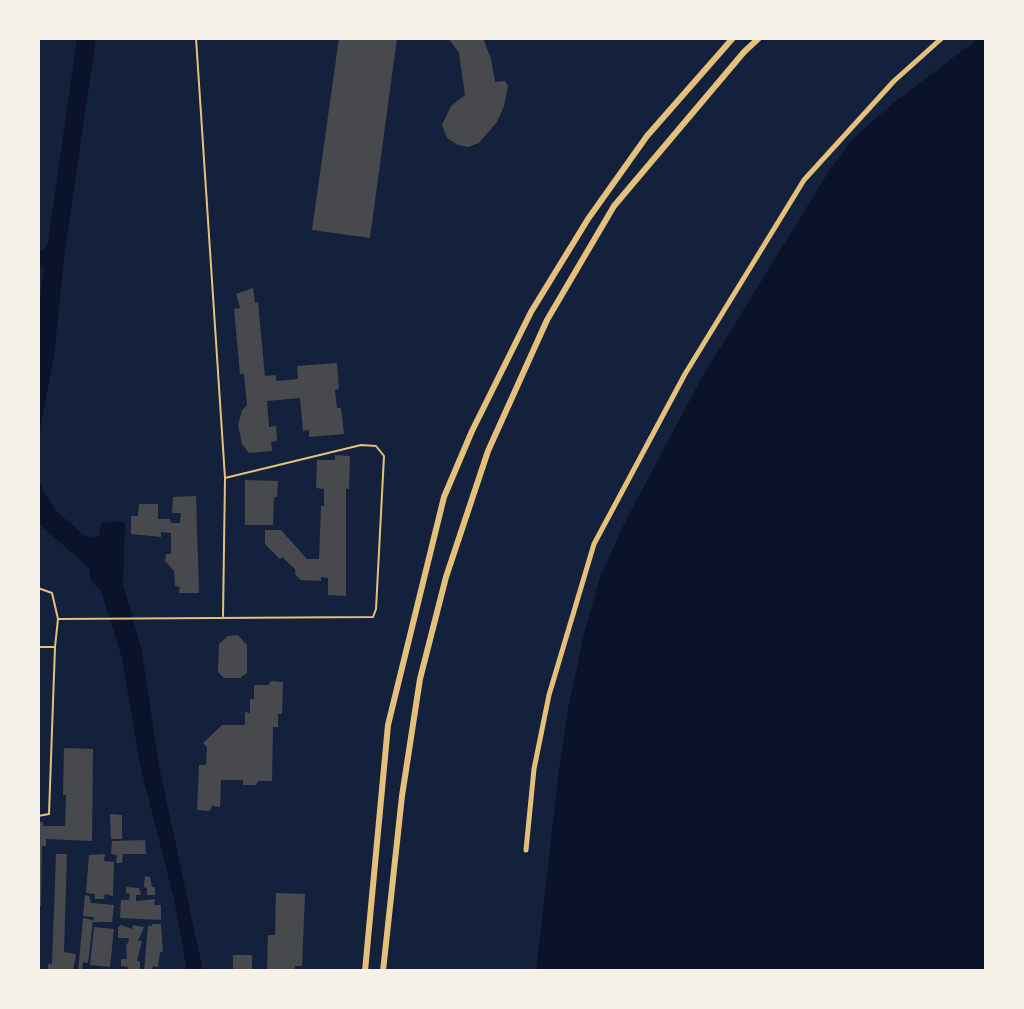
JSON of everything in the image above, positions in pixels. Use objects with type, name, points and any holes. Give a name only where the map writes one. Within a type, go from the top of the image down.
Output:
[{"type":"street","points":[[365,971],[388,725],[444,497],[472,431],[531,312],[588,219],[647,136],[733,38]]},
{"type":"street","points":[[383,971],[402,796],[420,679],[446,577],[488,451],[547,320],[614,206],[759,38]]},
{"type":"street","points":[[526,850],[534,769],[549,695],[594,544],[685,374],[804,180],[894,81],[942,38]]},
{"type":"lane","points":[[196,38],[225,478],[223,618]]},
{"type":"lane","points":[[58,619],[373,617],[376,609],[384,456],[376,446],[361,445],[225,478]]},
{"type":"lane","points":[[38,588],[52,593],[58,619],[49,814],[38,816]]},
{"type":"lane","points":[[38,647],[55,647]]},
{"type":"water","points":[[77,38],[96,38],[64,258],[54,356],[38,440],[38,311],[44,268],[38,266],[38,250],[44,250],[48,242]]},
{"type":"water","points":[[979,38],[986,38],[986,971],[536,971],[568,709],[600,577],[626,520],[701,379],[829,171],[852,140],[893,103]]},
{"type":"water","points":[[38,481],[56,511],[86,537],[99,536],[101,523],[123,521],[125,525],[123,584],[142,651],[159,766],[203,971],[187,971],[174,899],[140,765],[122,658],[101,591],[91,581],[89,568],[38,523]]},
{"type":"building","points":[[339,38],[397,38],[370,238],[312,230]]},
{"type":"building","points":[[448,38],[483,38],[495,82],[505,81],[508,86],[497,122],[479,143],[468,147],[447,138],[442,125],[451,106],[465,95],[459,53]]},
{"type":"building","points":[[253,288],[255,303],[258,302],[265,376],[276,375],[276,381],[298,379],[297,366],[337,363],[339,389],[335,390],[344,434],[309,437],[309,430],[303,431],[300,398],[267,401],[269,427],[276,426],[277,441],[271,442],[272,451],[249,453],[242,444],[238,425],[242,410],[247,405],[244,374],[240,374],[234,309],[240,308],[236,294]]},
{"type":"building","points":[[335,455],[350,456],[349,489],[346,489],[346,596],[328,595],[328,578],[321,577],[321,581],[301,580],[295,569],[265,544],[265,530],[281,530],[307,559],[319,559],[324,489],[316,488],[317,460],[335,460]]},
{"type":"building","points":[[245,480],[278,481],[273,525],[245,525]]},
{"type":"building","points":[[196,496],[199,593],[179,593],[174,571],[165,561],[166,554],[171,554],[171,533],[161,532],[161,537],[131,534],[131,516],[138,516],[139,504],[158,504],[158,519],[180,523],[181,513],[172,513],[173,497]]},
{"type":"building","points":[[238,635],[247,645],[247,673],[240,678],[224,678],[218,672],[219,644],[228,636]]},
{"type":"building","points":[[271,681],[283,682],[282,714],[278,714],[278,727],[273,727],[272,781],[243,785],[243,780],[221,780],[220,807],[212,806],[210,811],[197,810],[199,765],[206,765],[207,747],[203,743],[222,725],[245,725],[245,712],[250,713],[250,699],[254,699],[254,685],[268,685]]},
{"type":"building","points":[[64,748],[93,749],[92,841],[46,839],[46,846],[42,846],[41,906],[38,906],[38,822],[43,822],[43,826],[65,826]]},
{"type":"building","points":[[110,814],[122,815],[122,839],[111,839]]},
{"type":"building","points":[[145,840],[146,854],[123,854],[122,863],[116,863],[117,855],[111,854],[112,841]]},
{"type":"building","points":[[56,854],[67,854],[64,952],[76,954],[73,971],[47,971],[49,963],[52,964]]},
{"type":"building","points":[[105,854],[104,861],[114,862],[113,896],[105,894],[104,899],[95,899],[95,894],[86,893],[89,855]]},
{"type":"building","points":[[145,876],[150,877],[155,895],[147,895]]},
{"type":"building","points":[[126,887],[139,888],[141,895],[136,895],[136,901],[155,899],[154,905],[161,905],[161,920],[120,918],[121,900],[129,900]]},
{"type":"building","points":[[276,893],[305,894],[302,966],[295,966],[295,971],[267,971],[268,935],[275,935]]},
{"type":"building","points":[[85,895],[89,896],[91,903],[114,905],[112,922],[93,922],[94,917],[83,916]]},
{"type":"building","points":[[83,918],[93,920],[88,963],[83,962],[82,971],[78,971]]},
{"type":"building","points":[[161,924],[163,952],[160,952],[158,967],[144,971],[148,926]]},
{"type":"building","points":[[121,925],[132,929],[133,925],[144,927],[138,941],[142,941],[137,961],[140,961],[140,971],[121,966],[121,959],[127,959],[126,943],[129,938],[118,938],[118,927]]},
{"type":"building","points":[[94,927],[114,929],[110,967],[90,965]]},
{"type":"building","points":[[233,955],[252,955],[252,971],[233,971]]}]
